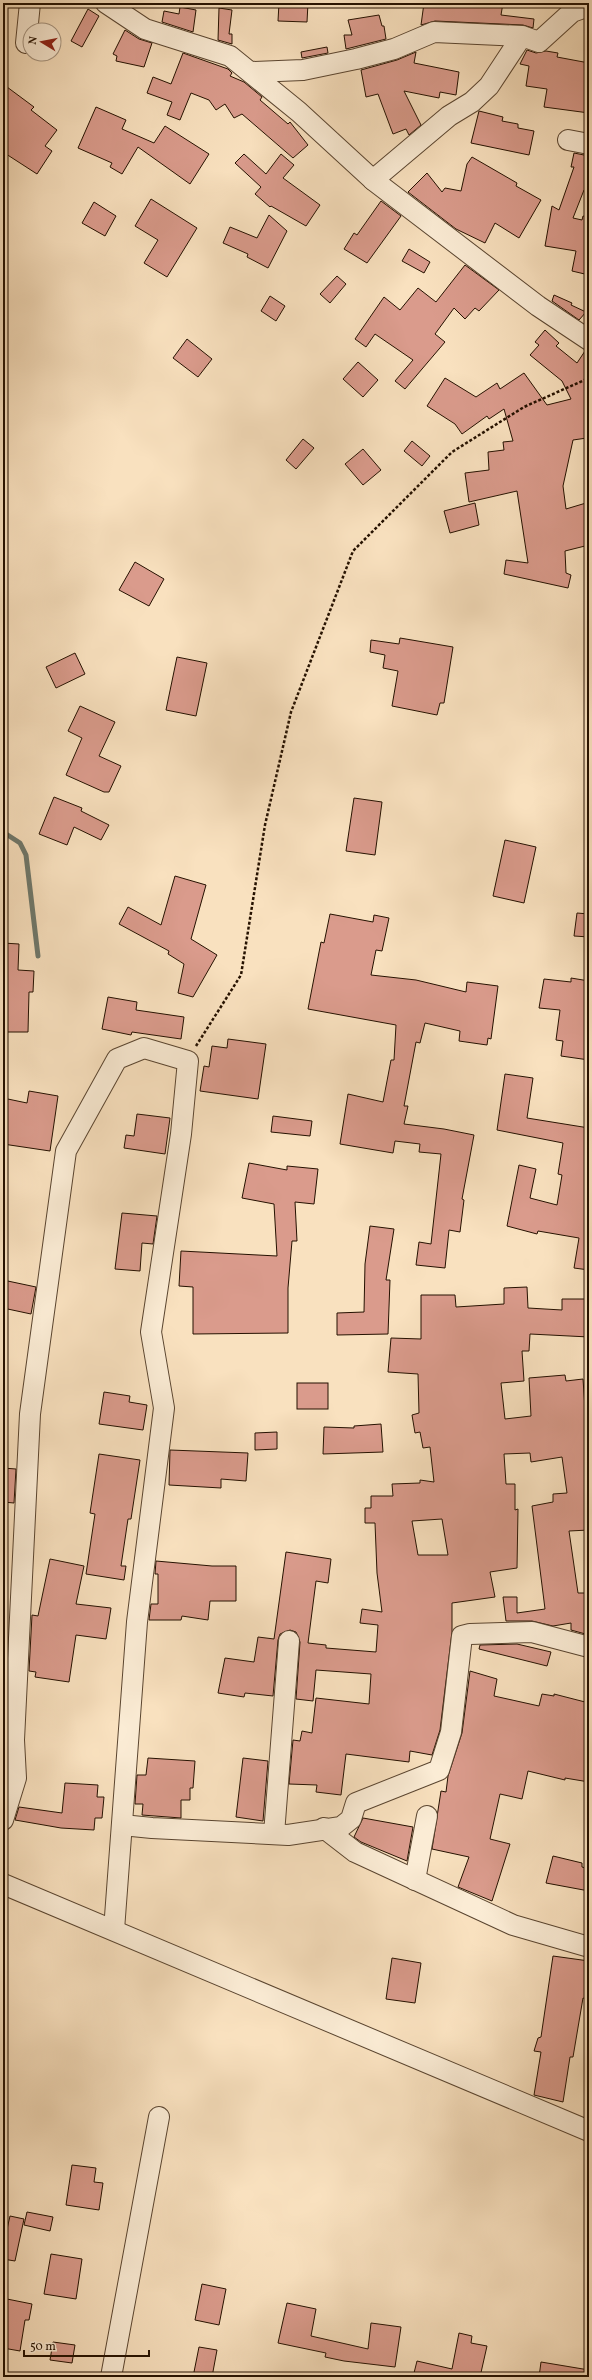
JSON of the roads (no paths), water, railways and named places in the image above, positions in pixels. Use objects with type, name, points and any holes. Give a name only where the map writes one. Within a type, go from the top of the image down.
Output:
[{"type":"street","points":[[28,22],[30,3]]},
{"type":"street","points":[[106,3],[145,29],[230,56],[299,112],[373,180],[538,306],[589,340]]},
{"type":"street","points":[[251,72],[303,70],[356,59],[394,49],[434,32],[522,36],[539,42],[572,12],[589,6]]},
{"type":"street","points":[[373,180],[449,116],[472,102],[484,92],[522,36]]},
{"type":"street","points":[[568,140],[589,144]]},
{"type":"street","points":[[3,1820],[16,1778],[14,1740],[30,1414],[66,1151],[117,1059],[144,1048],[188,1061],[181,1134],[151,1332],[164,1408],[137,1622],[114,1930]]},
{"type":"street","points":[[122,1825],[288,1835],[324,1828],[341,1827],[350,1818],[356,1803],[439,1770],[451,1732],[462,1636],[470,1634],[532,1632],[589,1647]]},
{"type":"street","points":[[274,1834],[289,1641]]},
{"type":"street","points":[[415,1880],[427,1816]]},
{"type":"street","points":[[324,1828],[355,1852],[513,1925],[589,1947]]},
{"type":"street","points":[[3,1884],[589,2131]]},
{"type":"street","points":[[111,2377],[159,2117]]},
{"type":"waterway","points":[[3,832],[20,843],[26,855],[38,956]]}]
